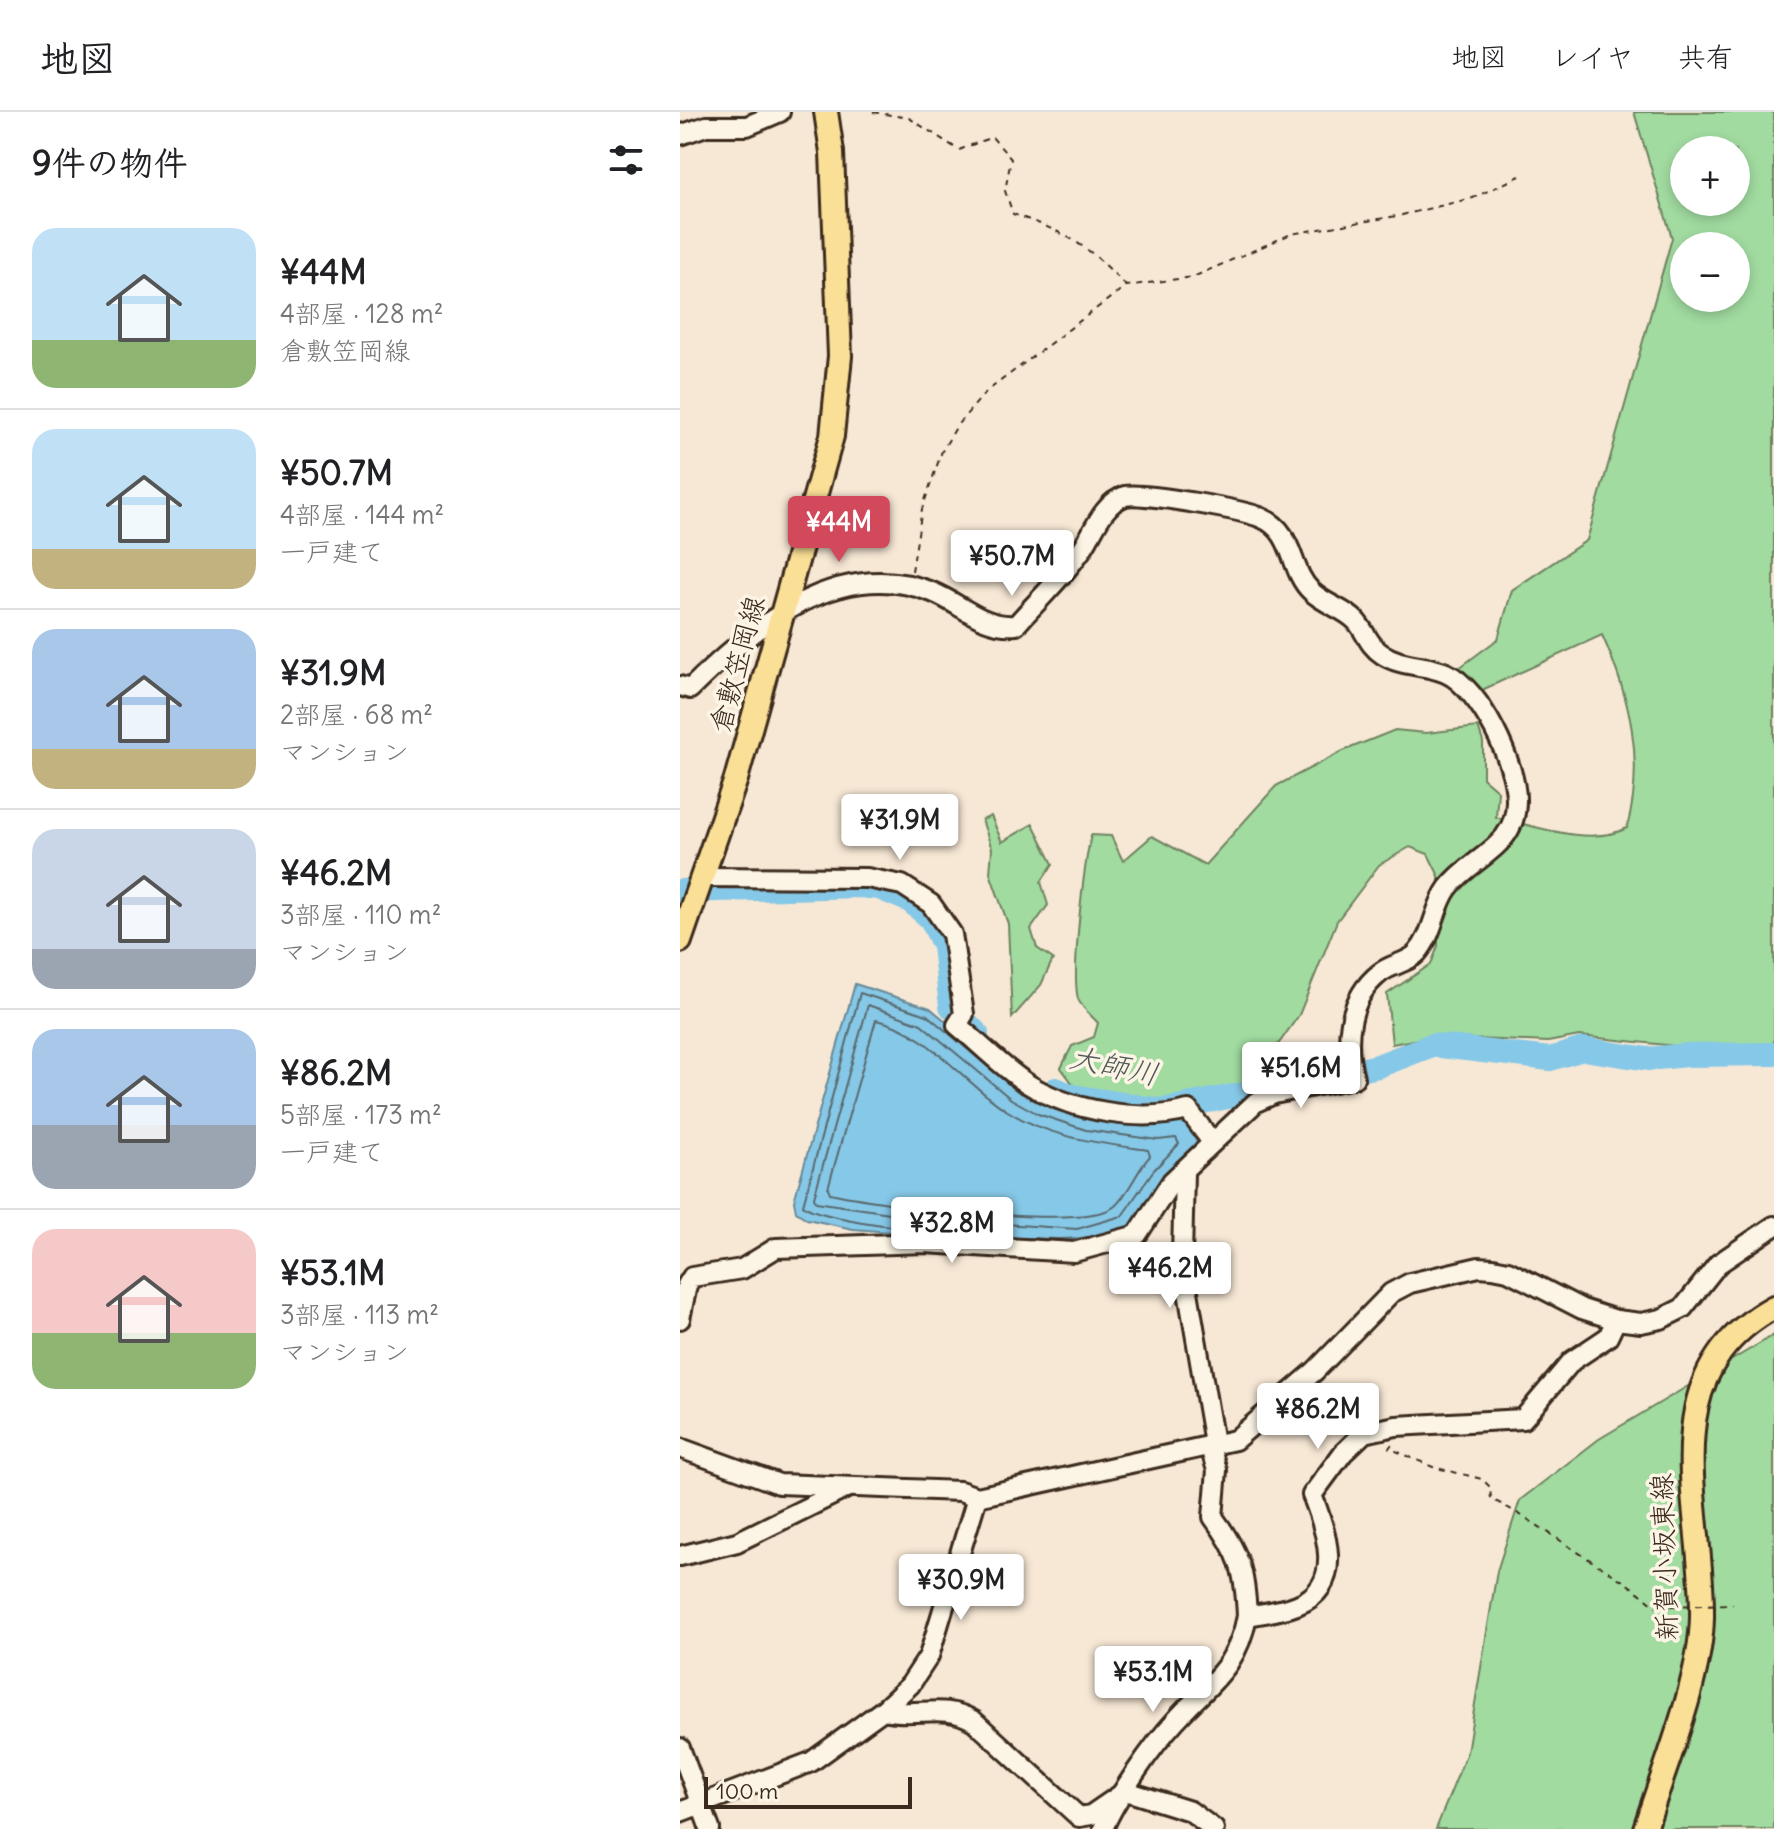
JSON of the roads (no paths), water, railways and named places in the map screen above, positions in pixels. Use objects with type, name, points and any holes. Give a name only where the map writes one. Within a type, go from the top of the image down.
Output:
[{"type":"main road","name":"倉敷笠岡線","points":[[680,941],[736,779],[832,436],[839,394],[832,152],[826,112]]},
{"type":"main road","name":"新賀小坂東線","points":[[1645,1829],[1698,1653],[1702,1617],[1691,1433],[1698,1398],[1725,1348],[1744,1328],[1774,1307]]},
{"type":"street","points":[[680,135],[706,126],[747,126],[780,112]]},
{"type":"street","points":[[680,686],[690,689],[734,646],[782,614],[843,585],[889,581],[910,584],[944,597],[978,618],[1000,627],[1016,625],[1081,552],[1105,513],[1126,496],[1238,512],[1262,518],[1276,527],[1286,538],[1307,588],[1325,604],[1355,619],[1383,655],[1447,673],[1471,693],[1502,745],[1514,777],[1516,803],[1512,831],[1447,890],[1429,937],[1415,956],[1381,972],[1363,992],[1347,1030],[1352,1071],[1265,1098],[1212,1142],[1172,1181],[1137,1235],[1074,1252],[925,1243],[776,1248],[742,1269],[692,1277],[687,1285],[680,1319]]},
{"type":"street","points":[[701,885],[867,878],[902,885],[931,904],[952,934],[959,964],[961,1020],[1037,1089],[1108,1111],[1161,1117],[1188,1110],[1212,1142]]},
{"type":"street","points":[[1103,1829],[1172,1724],[1236,1656],[1247,1616],[1243,1569],[1232,1544],[1213,1517],[1217,1470],[1182,1257],[1184,1172]]},
{"type":"street","points":[[680,1448],[755,1478],[779,1484],[960,1491],[977,1497],[1235,1440],[1257,1425],[1315,1371],[1391,1293],[1410,1283],[1479,1267],[1508,1271],[1582,1309],[1616,1320],[1641,1323],[1661,1319],[1683,1308],[1718,1264],[1774,1226]]},
{"type":"street","points":[[1247,1616],[1298,1605],[1319,1586],[1327,1571],[1330,1544],[1312,1495],[1354,1440],[1378,1428],[1523,1419],[1572,1361],[1608,1337],[1616,1320]]},
{"type":"street","points":[[680,1556],[737,1542],[849,1487]]},
{"type":"street","points":[[680,1812],[811,1762],[883,1710],[910,1685],[929,1656],[977,1497]]},
{"type":"street","points":[[883,1710],[914,1715],[941,1710],[959,1712],[974,1721],[1079,1817],[1091,1815],[1126,1791]]},
{"type":"street","points":[[680,1748],[710,1829]]},
{"type":"street","points":[[1126,1791],[1190,1811],[1214,1829]]},
{"type":"water","points":[[855,984],[930,1008],[1022,1085],[1044,1097],[1187,1118],[1207,1140],[1134,1231],[1080,1247],[853,1229],[807,1219],[796,1212],[794,1201]]},
{"type":"waterway","name":"大師川","points":[[680,891],[859,886],[879,888],[910,901],[931,919],[944,946],[951,1006],[977,1034]]},
{"type":"waterway","name":"大師川","points":[[1330,1077],[1378,1066],[1432,1045],[1550,1059],[1583,1049],[1648,1059],[1687,1055],[1774,1054]]},
{"type":"waterway","name":"大師川","points":[[1056,1089],[1072,1096],[1161,1110],[1290,1085]]}]
